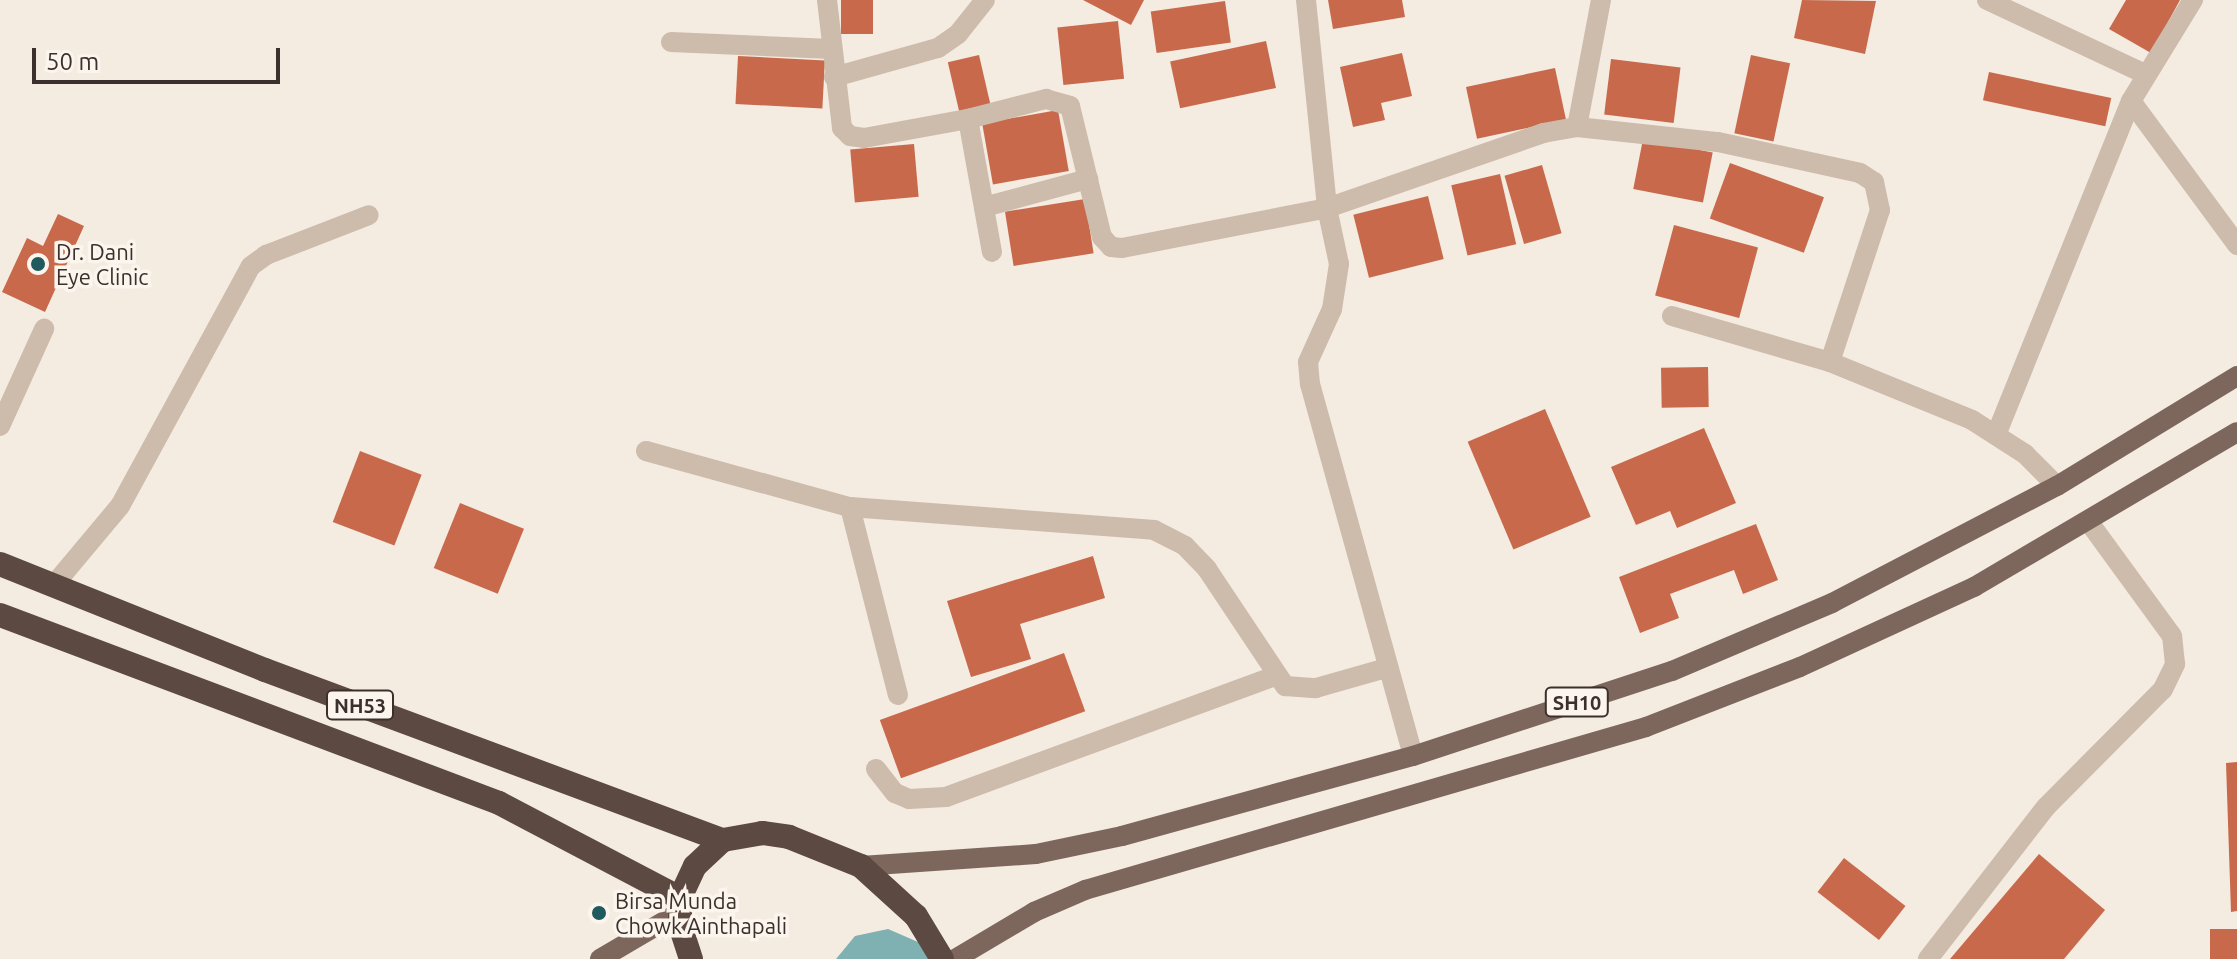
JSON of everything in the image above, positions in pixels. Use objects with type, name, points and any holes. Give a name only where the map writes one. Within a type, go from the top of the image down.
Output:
[{"type":"highway","name":"NH53","points":[[0,564],[723,840]]},
{"type":"highway","name":"NH53","points":[[0,615],[499,803],[680,905]]},
{"type":"highway","points":[[691,959],[680,905],[695,866],[723,840],[762,833],[789,837],[861,866],[916,916],[942,959]]},
{"type":"main road","name":"SH10","points":[[861,866],[1050,851],[1413,756],[1672,671],[1832,603],[2057,486],[2237,376]]},
{"type":"main road","name":"SH10","points":[[955,959],[1072,896],[1646,727],[1800,667],[1974,587],[2237,432]]},
{"type":"main road","points":[[600,959],[680,905]]},
{"type":"street","points":[[827,0],[842,128],[850,136],[864,138],[1061,100],[1077,118],[1102,237],[1111,247],[1327,208],[1543,133],[1577,127],[1718,142],[1860,173],[1874,182],[1880,210],[1830,362]]},
{"type":"street","points":[[834,77],[938,48],[958,34],[985,0]]},
{"type":"street","points":[[1306,0],[1327,208],[1339,264],[1338,287],[1332,309],[1314,340],[1308,362],[1310,384],[1386,668],[1413,756]]},
{"type":"street","points":[[1577,127],[1601,0]]},
{"type":"street","points":[[1987,0],[2145,74]]},
{"type":"street","points":[[1996,435],[2131,101],[2193,0]]},
{"type":"street","points":[[671,42],[831,49]]},
{"type":"street","points":[[2131,101],[2237,245]]},
{"type":"street","points":[[968,119],[992,252]]},
{"type":"street","points":[[984,207],[1088,179]]},
{"type":"street","points":[[53,586],[120,506],[251,266],[266,255],[369,215]]},
{"type":"street","points":[[1672,316],[1830,362],[1996,435],[2057,486]]},
{"type":"street","points":[[0,426],[44,329]]},
{"type":"street","points":[[646,451],[850,507],[1154,530],[1185,546],[1207,569],[1275,676],[1298,690],[1386,668]]},
{"type":"street","points":[[850,507],[898,695]]},
{"type":"street","points":[[1928,959],[2046,807],[2163,689],[2175,664],[2172,636],[2089,522]]},
{"type":"street","points":[[876,769],[895,793],[909,799],[946,797],[1275,676]]},
{"type":"water","points":[[888,929],[918,942],[929,959],[836,959],[855,936]]},
{"type":"building","points":[[841,0],[873,0],[873,34],[841,34]]},
{"type":"building","points":[[1083,0],[1144,0],[1131,25]]},
{"type":"building","points":[[1328,0],[1402,0],[1405,17],[1333,29]]},
{"type":"building","points":[[1802,0],[1876,1],[1865,54],[1794,38]]},
{"type":"building","points":[[2126,0],[2180,0],[2151,53],[2109,29]]},
{"type":"building","points":[[1225,1],[1231,43],[1157,53],[1151,11]]},
{"type":"building","points":[[1118,21],[1124,79],[1063,85],[1057,27]]},
{"type":"building","points":[[1266,41],[1276,88],[1180,108],[1170,61]]},
{"type":"building","points":[[1402,53],[1412,96],[1381,103],[1385,120],[1353,127],[1340,67]]},
{"type":"building","points":[[979,55],[990,104],[959,111],[948,62]]},
{"type":"building","points":[[1751,55],[1790,63],[1773,142],[1734,133]]},
{"type":"building","points":[[738,56],[825,61],[822,108],[735,104]]},
{"type":"building","points":[[1611,59],[1680,68],[1674,123],[1604,115]]},
{"type":"building","points":[[1555,68],[1566,120],[1477,139],[1466,87]]},
{"type":"building","points":[[1989,72],[2111,98],[2105,126],[1983,100]]},
{"type":"building","points":[[1058,110],[1069,171],[993,184],[982,123]]},
{"type":"building","points":[[1643,139],[1713,153],[1703,203],[1633,189]]},
{"type":"building","points":[[914,144],[919,197],[855,202],[850,150]]},
{"type":"building","points":[[1730,163],[1824,197],[1804,253],[1710,218]]},
{"type":"building","points":[[1542,165],[1562,233],[1524,244],[1505,176]]},
{"type":"building","points":[[1500,174],[1516,244],[1467,255],[1451,185]]},
{"type":"building","points":[[1428,196],[1444,259],[1369,278],[1353,215]]},
{"type":"building","points":[[1085,199],[1094,253],[1014,266],[1005,212]]},
{"type":"building","points":[[58,214],[84,226],[45,312],[2,292],[27,238],[43,246]]},
{"type":"building","points":[[1674,225],[1758,248],[1739,318],[1655,296]]},
{"type":"building","points":[[1708,367],[1709,407],[1662,408],[1661,368]]},
{"type":"building","points":[[1545,409],[1591,517],[1513,550],[1468,442]]},
{"type":"building","points":[[1704,428],[1736,503],[1677,528],[1670,511],[1636,525],[1611,467]]},
{"type":"building","points":[[360,451],[422,475],[394,546],[333,522]]},
{"type":"building","points":[[460,503],[524,529],[498,594],[434,568]]},
{"type":"building","points":[[1756,524],[1778,580],[1743,594],[1734,570],[1670,594],[1679,618],[1640,633],[1619,577]]},
{"type":"building","points":[[1093,556],[1105,598],[1020,624],[1031,659],[971,677],[947,601]]},
{"type":"building","points":[[1064,653],[1085,711],[901,778],[880,720]]},
{"type":"building","points":[[2237,762],[2237,911],[2231,912],[2226,763]]},
{"type":"building","points":[[2039,854],[2105,910],[2064,959],[1950,959]]},
{"type":"building","points":[[1844,858],[1905,906],[1879,940],[1818,892]]},
{"type":"building","points":[[2210,929],[2237,929],[2237,959],[2210,959]]},
{"type":"place","name":"Dr. Dani Eye Clinic","points":[[38,264]]},
{"type":"place","name":"Birsa Munda Chowk Ainthapali","points":[[599,913]]}]
